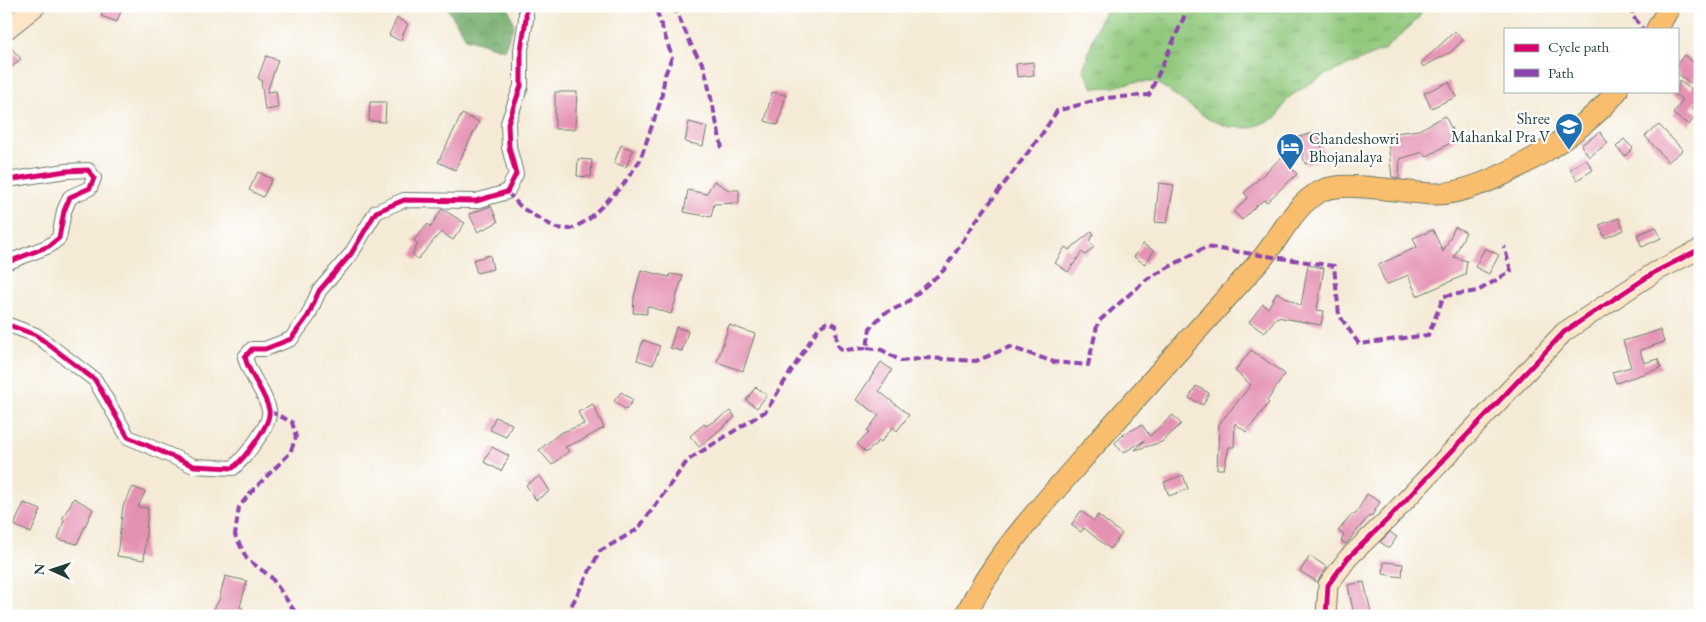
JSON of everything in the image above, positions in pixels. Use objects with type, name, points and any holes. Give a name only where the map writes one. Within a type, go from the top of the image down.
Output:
[{"type":"main road","points":[[1658,28],[1670,6]]},
{"type":"main road","points":[[965,616],[1005,548],[1130,404],[1264,256],[1314,194],[1331,188],[1352,187],[1437,194],[1486,183],[1535,158],[1585,124],[1608,103],[1616,92]]},
{"type":"street","points":[[6,30],[36,6]]},
{"type":"street","points":[[6,324],[36,335],[95,380],[128,437],[194,466],[233,468],[245,458],[268,420],[270,411],[248,370],[245,357],[252,349],[265,349],[292,339],[308,316],[319,291],[351,254],[376,212],[404,200],[476,201],[507,192],[516,174],[509,147],[508,123],[521,86],[521,50],[526,6]]},
{"type":"street","points":[[6,182],[66,171],[88,170],[94,178],[90,188],[70,197],[64,210],[59,238],[49,246],[6,264]]},
{"type":"street","points":[[1326,616],[1328,585],[1348,558],[1387,520],[1564,332],[1655,272],[1700,249]]},
{"type":"green space","points":[[446,6],[508,6],[514,25],[504,50],[466,38]]},
{"type":"green space","points":[[1108,6],[1424,6],[1418,19],[1384,50],[1325,75],[1306,86],[1288,98],[1277,117],[1251,128],[1230,127],[1210,120],[1156,82],[1134,82],[1114,87],[1093,88],[1083,69],[1099,22]]},
{"type":"building","points":[[105,6],[123,6],[117,22],[101,16]]},
{"type":"building","points":[[397,18],[408,24],[400,41],[389,35]]},
{"type":"building","points":[[1455,31],[1463,40],[1451,52],[1423,67],[1421,63]]},
{"type":"building","points":[[6,42],[21,59],[6,72]]},
{"type":"building","points":[[1684,55],[1700,67],[1700,71],[1690,83],[1678,74],[1678,63]]},
{"type":"building","points":[[266,56],[278,60],[267,92],[276,91],[278,108],[265,110],[261,80],[258,78]]},
{"type":"building","points":[[1033,62],[1034,75],[1017,77],[1016,64]]},
{"type":"building","points":[[1700,78],[1700,95],[1691,109],[1697,113],[1689,125],[1673,114],[1683,100],[1672,93],[1678,92],[1679,81],[1691,89]]},
{"type":"building","points":[[1449,82],[1456,97],[1431,108],[1424,93]]},
{"type":"building","points":[[555,92],[577,92],[575,129],[555,129]]},
{"type":"building","points":[[772,92],[786,95],[778,125],[765,121]]},
{"type":"building","points":[[370,102],[386,102],[385,122],[369,121]]},
{"type":"building","points":[[462,114],[479,122],[455,170],[438,162]]},
{"type":"building","points":[[1445,116],[1457,139],[1426,157],[1423,152],[1400,159],[1399,178],[1392,177],[1387,134],[1419,130]]},
{"type":"building","points":[[689,122],[707,127],[703,146],[685,142]]},
{"type":"building","points":[[1659,125],[1683,150],[1668,162],[1645,136]]},
{"type":"building","points":[[1318,132],[1325,159],[1305,164],[1298,137]]},
{"type":"building","points":[[1600,132],[1608,143],[1589,157],[1581,145]]},
{"type":"building","points":[[1624,139],[1633,148],[1625,156],[1616,147]]},
{"type":"building","points":[[621,145],[633,150],[626,167],[614,163]]},
{"type":"building","points":[[1282,157],[1297,174],[1267,202],[1264,200],[1257,205],[1242,220],[1234,212],[1248,197],[1244,193]]},
{"type":"building","points":[[578,159],[592,160],[591,177],[577,176]]},
{"type":"building","points":[[1586,159],[1593,170],[1577,180],[1570,169]]},
{"type":"building","points":[[258,172],[272,179],[263,197],[249,190]]},
{"type":"building","points":[[714,181],[729,190],[739,190],[739,203],[714,204],[711,217],[684,212],[688,190],[706,194]]},
{"type":"building","points":[[1159,183],[1174,185],[1167,223],[1155,222]]},
{"type":"building","points":[[491,206],[498,222],[478,232],[469,214]]},
{"type":"building","points":[[442,209],[465,223],[453,240],[441,232],[418,259],[412,254],[418,244],[414,240],[428,224],[430,227]]},
{"type":"building","points":[[1619,218],[1624,230],[1605,238],[1599,225]]},
{"type":"building","points":[[1455,227],[1466,232],[1454,257],[1467,261],[1465,275],[1417,296],[1408,275],[1386,285],[1378,265],[1417,247],[1413,238],[1433,230],[1443,252]]},
{"type":"building","points":[[1656,227],[1661,238],[1642,247],[1637,235]]},
{"type":"building","points":[[1092,231],[1094,234],[1089,241],[1094,247],[1085,255],[1082,252],[1068,272],[1055,263],[1065,247],[1069,250]]},
{"type":"building","points":[[1143,244],[1154,251],[1145,264],[1134,257]]},
{"type":"building","points":[[1485,248],[1499,255],[1489,274],[1475,267]]},
{"type":"building","points":[[490,255],[493,269],[477,273],[473,260]]},
{"type":"building","points":[[1308,265],[1324,268],[1317,310],[1324,311],[1321,325],[1277,317],[1264,333],[1249,322],[1263,304],[1268,308],[1277,292],[1301,306]]},
{"type":"building","points":[[641,270],[669,277],[670,274],[683,276],[671,314],[647,306],[647,314],[633,313],[634,297]]},
{"type":"building","points":[[729,325],[755,334],[743,371],[717,362]]},
{"type":"building","points":[[676,327],[688,331],[682,351],[670,348]]},
{"type":"building","points":[[1660,330],[1664,342],[1640,350],[1644,363],[1658,359],[1661,368],[1616,383],[1612,372],[1631,367],[1623,341]]},
{"type":"building","points":[[643,340],[660,346],[653,365],[637,360]]},
{"type":"building","points":[[1251,350],[1285,374],[1267,401],[1269,403],[1246,432],[1235,423],[1234,447],[1229,447],[1224,469],[1217,469],[1219,424],[1251,385],[1235,371]]},
{"type":"building","points":[[881,362],[892,370],[879,391],[909,415],[897,431],[893,427],[881,442],[879,441],[866,453],[857,444],[869,433],[867,431],[879,415],[856,400]]},
{"type":"building","points":[[1196,386],[1209,393],[1203,405],[1189,398]]},
{"type":"building","points":[[756,387],[767,395],[757,408],[746,400]]},
{"type":"building","points":[[621,392],[633,400],[626,410],[614,401]]},
{"type":"building","points":[[593,404],[604,428],[565,447],[569,451],[552,465],[539,450],[560,433],[584,424],[578,412]]},
{"type":"building","points":[[731,411],[735,417],[699,447],[690,436],[704,424],[706,426]]},
{"type":"building","points":[[1173,415],[1181,424],[1162,442],[1135,450],[1145,440],[1123,453],[1115,443],[1124,434],[1142,425],[1150,436]]},
{"type":"building","points":[[495,417],[512,424],[506,437],[490,430]]},
{"type":"building","points":[[492,447],[509,456],[501,471],[484,462]]},
{"type":"building","points":[[1183,475],[1188,489],[1169,496],[1164,482]]},
{"type":"building","points":[[540,476],[550,491],[536,500],[526,485]]},
{"type":"building","points":[[133,487],[145,492],[138,507],[148,508],[144,560],[117,556],[123,506]]},
{"type":"building","points":[[1367,494],[1380,502],[1371,517],[1369,516],[1346,544],[1341,541],[1344,535],[1338,531],[1353,513],[1355,515]]},
{"type":"building","points":[[74,498],[93,509],[77,544],[58,539],[64,520],[62,519]]},
{"type":"building","points":[[24,503],[41,510],[31,533],[14,525]]},
{"type":"building","points":[[1081,511],[1094,521],[1098,515],[1122,534],[1110,549],[1084,528],[1081,532],[1071,525]]},
{"type":"building","points":[[1390,532],[1397,537],[1389,548],[1380,542]]},
{"type":"building","points":[[1310,556],[1327,567],[1317,582],[1300,571]]},
{"type":"building","points":[[1384,562],[1403,564],[1402,577],[1383,574]]},
{"type":"building","points":[[225,576],[247,581],[240,607],[255,616],[210,616],[219,600]]},
{"type":"building","points":[[1364,582],[1371,612],[1354,616],[1348,585]]},
{"type":"marked path","points":[[507,192],[522,208],[540,219],[556,228],[571,229],[588,220],[623,185],[640,160],[661,100],[665,75],[672,57],[657,12],[662,6]]},
{"type":"marked path","points":[[674,6],[693,49],[704,66],[722,148]]},
{"type":"marked path","points":[[566,616],[600,551],[638,529],[688,460],[766,411],[819,327],[828,322],[836,325],[837,344],[842,350],[867,348],[870,328],[883,314],[905,304],[944,270],[975,222],[1042,134],[1057,111],[1104,98],[1149,95],[1189,6]]},
{"type":"marked path","points":[[1633,6],[1632,15],[1642,28]]},
{"type":"marked path","points":[[867,348],[882,350],[901,361],[927,358],[976,361],[1010,347],[1054,362],[1088,365],[1098,322],[1147,279],[1206,247],[1334,266],[1339,315],[1359,344],[1428,335],[1444,296],[1478,291],[1511,271],[1504,246]]},
{"type":"marked path","points":[[269,411],[292,422],[296,437],[290,453],[251,492],[239,507],[235,535],[247,559],[271,577],[298,616]]},
{"type":"cycle path","points":[[6,324],[36,335],[95,380],[128,437],[194,466],[233,468],[262,433],[269,416],[267,403],[250,371],[245,357],[252,349],[265,349],[291,339],[308,316],[319,291],[351,254],[376,212],[404,200],[476,201],[507,192],[516,174],[509,147],[508,123],[521,86],[521,50],[526,6]]},
{"type":"cycle path","points":[[6,182],[14,179],[66,171],[88,170],[94,178],[90,188],[70,197],[64,211],[59,238],[49,246],[6,263]]},
{"type":"cycle path","points":[[1326,616],[1328,585],[1348,558],[1387,520],[1564,332],[1655,272],[1700,249]]},
{"type":"place","name":"Shree Mahankal Pra V","points":[[1569,151]]},
{"type":"place","name":"Chandeshowri Bhojanalaya","points":[[1290,171]]}]
